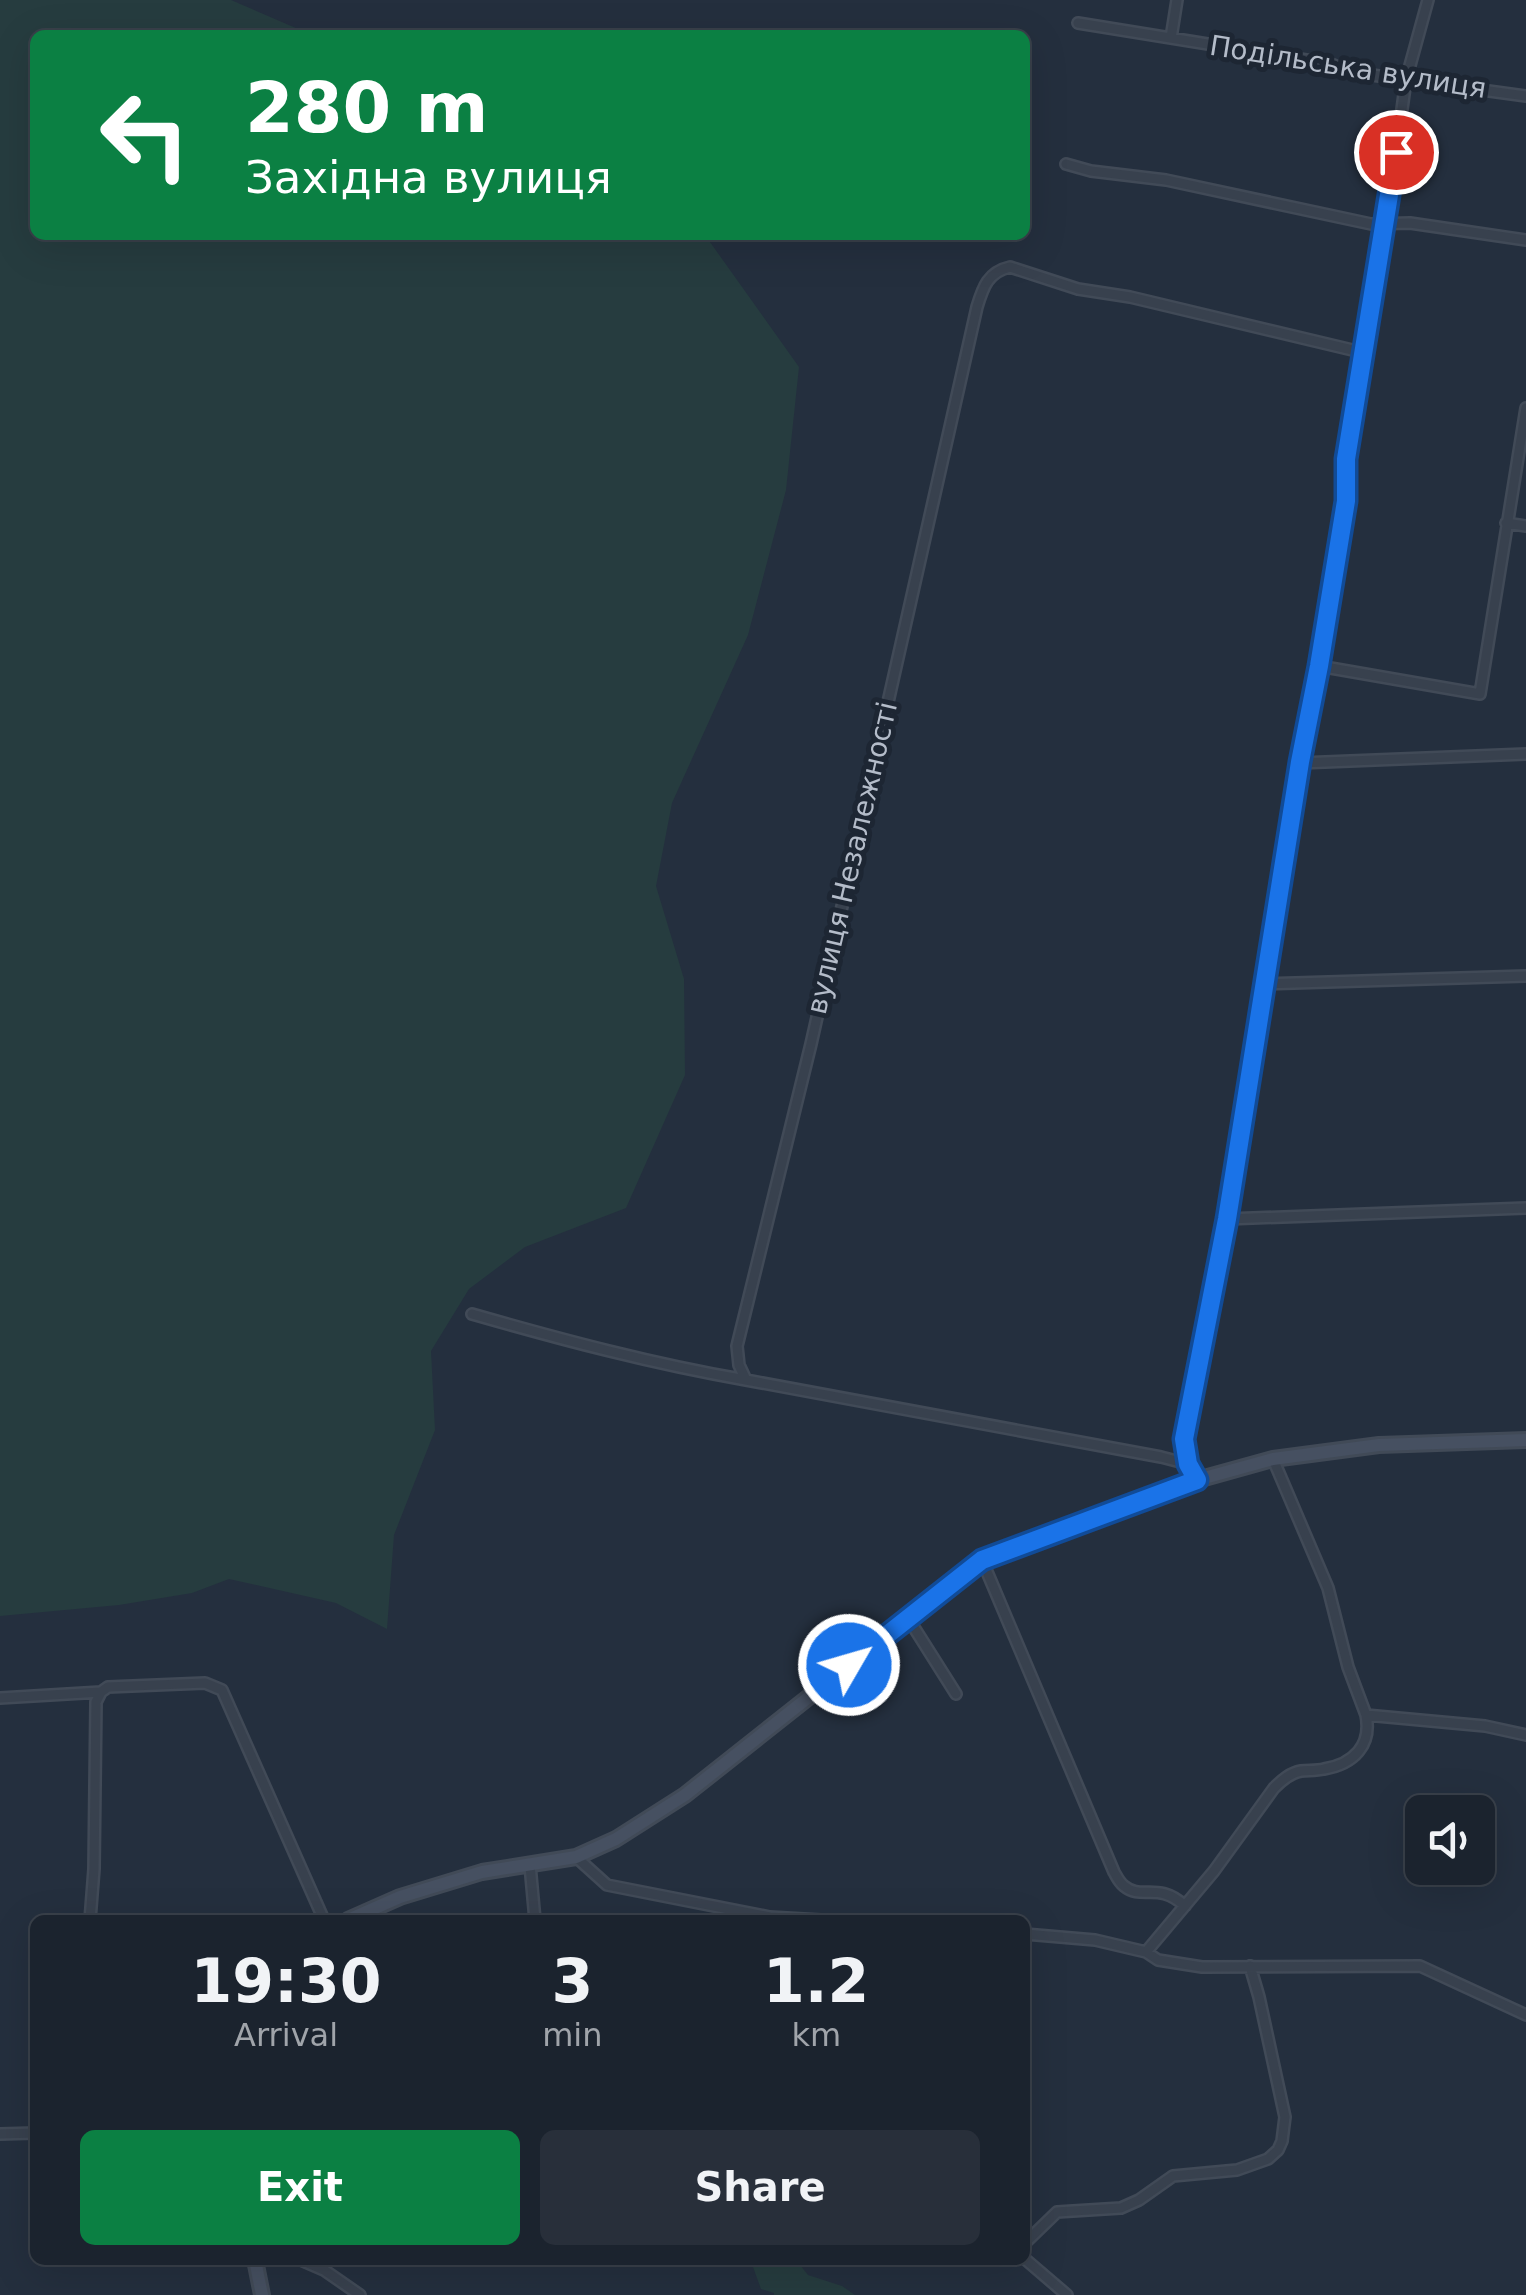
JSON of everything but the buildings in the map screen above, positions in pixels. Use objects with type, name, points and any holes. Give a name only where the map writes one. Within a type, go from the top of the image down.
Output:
[{"type":"street","name":"Подільська вулиця","points":[[1171,38],[1177,0]]},
{"type":"street","points":[[1197,1480],[1188,1464],[1184,1439],[1227,1219],[1346,501],[1346,459],[1386,226],[1406,80],[1428,0]]},
{"type":"street","name":"Подільська вулиця","points":[[1078,23],[1331,64],[1350,72],[1526,96]]},
{"type":"street","points":[[1066,164],[1166,180],[1371,224],[1410,223],[1526,240]]},
{"type":"street","name":"вулиця Незалежності","points":[[746,1380],[737,1346],[784,1160],[977,307],[986,282],[1010,267],[1078,289],[1130,297],[1365,354]]},
{"type":"street","points":[[1319,666],[1480,694],[1526,408]]},
{"type":"street","points":[[1506,523],[1526,526]]},
{"type":"street","points":[[1300,762],[1526,754]]},
{"type":"street","points":[[1264,984],[1526,976]]},
{"type":"street","points":[[1227,1219],[1526,1208]]},
{"type":"street","points":[[472,1314],[693,1371],[1188,1464]]},
{"type":"street","points":[[359,1915],[400,1897],[482,1872],[576,1857],[616,1840],[686,1795],[982,1560],[1197,1480],[1272,1459],[1379,1445],[1526,1440]]},
{"type":"street","points":[[1146,1952],[1214,1871],[1283,1778],[1300,1771],[1339,1766],[1361,1751],[1367,1740],[1366,1715],[1348,1667],[1328,1588],[1272,1459]]},
{"type":"street","points":[[982,1560],[1114,1872],[1123,1886],[1138,1892],[1161,1891],[1185,1906]]},
{"type":"street","points":[[908,1618],[956,1694]]},
{"type":"street","points":[[90,1915],[96,1702],[108,1687],[205,1683],[222,1690],[322,1915]]},
{"type":"street","points":[[0,1698],[101,1692]]},
{"type":"street","points":[[1366,1715],[1485,1726],[1526,1734]]},
{"type":"street","points":[[576,1857],[607,1886],[759,1915]]},
{"type":"street","points":[[530,1865],[535,1915]]},
{"type":"street","points":[[1030,1934],[1095,1940],[1146,1952],[1158,1960],[1202,1968],[1420,1966],[1526,2015]]},
{"type":"street","points":[[1030,2238],[1056,2212],[1121,2208],[1173,2176],[1237,2170],[1278,2150],[1285,2117],[1250,1966]]},
{"type":"street","points":[[0,2134],[30,2133]]},
{"type":"street","points":[[1030,2263],[1067,2295]]},
{"type":"street","points":[[256,2265],[262,2295]]},
{"type":"street","points":[[312,2265],[360,2295]]},
{"type":"green space","points":[[0,0],[231,0],[300,30],[30,30],[30,240],[709,240],[799,367],[786,490],[748,635],[672,803],[656,886],[684,979],[685,1075],[626,1208],[525,1247],[469,1289],[431,1351],[435,1430],[394,1535],[387,1629],[336,1603],[229,1579],[192,1593],[119,1605],[0,1616]]},
{"type":"green space","points":[[800,2265],[808,2275],[842,2286],[855,2295],[774,2295],[761,2289],[753,2267]]},
{"type":"route","points":[[849,1665],[982,1560],[1197,1480],[1188,1464],[1184,1439],[1227,1219],[1319,666],[1346,501],[1346,459],[1396,152]]}]
